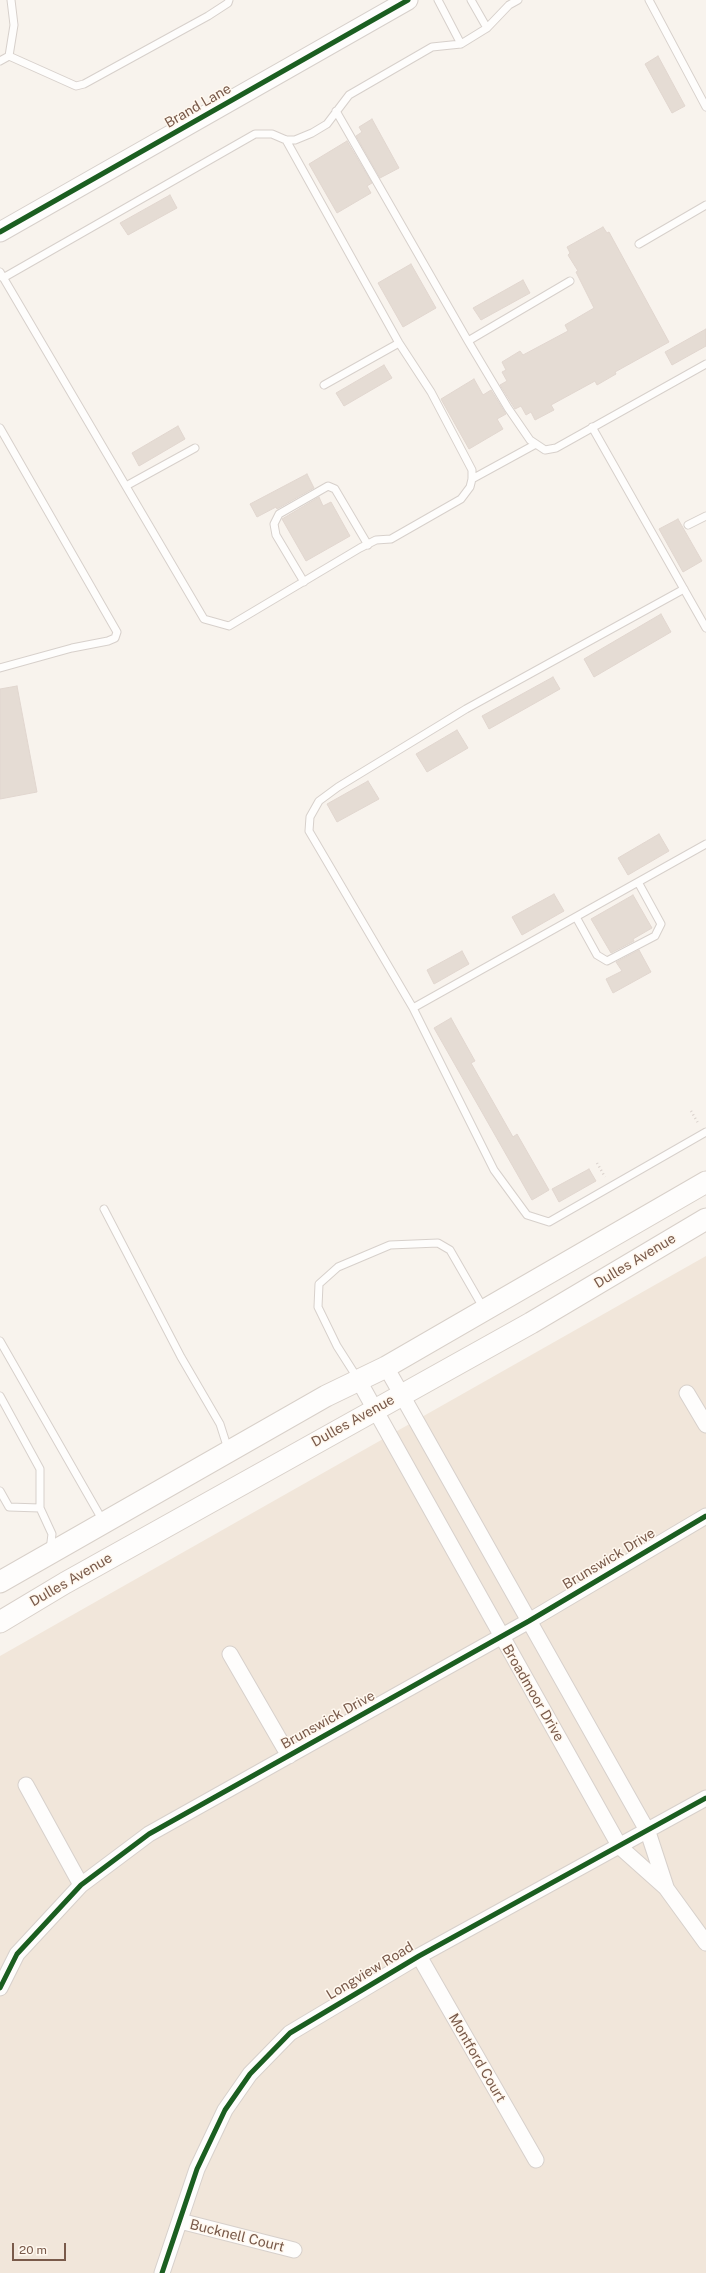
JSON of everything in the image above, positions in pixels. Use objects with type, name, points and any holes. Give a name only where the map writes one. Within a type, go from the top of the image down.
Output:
[{"type":"main road","points":[[0,1582],[326,1396],[386,1367],[706,1182]]},
{"type":"main road","name":"Dulles Avenue","points":[[0,1622],[65,1583],[403,1393],[531,1323],[706,1219]]},
{"type":"main road","points":[[49,1554],[65,1583]]},
{"type":"street","name":"Brand Lane","points":[[0,232],[408,0]]},
{"type":"street","name":"Broadmoor Drive","points":[[386,1367],[403,1393],[648,1832],[666,1888]]},
{"type":"street","name":"Broadmoor Drive","points":[[359,1381],[501,1637],[620,1847],[666,1888],[706,1943]]},
{"type":"street","points":[[687,1393],[706,1425]]},
{"type":"street","name":"Brunswick Drive","points":[[0,1988],[17,1954],[81,1885],[149,1834],[501,1637],[706,1516]]},
{"type":"street","points":[[230,1654],[289,1756]]},
{"type":"street","points":[[26,1785],[81,1885]]},
{"type":"street","name":"Longview Road","points":[[162,2273],[197,2169],[225,2110],[250,2074],[290,2033],[419,1956],[648,1832],[706,1798]]},
{"type":"street","name":"Montford Court","points":[[419,1956],[536,2160]]},
{"type":"street","name":"Bucknell Court","points":[[180,2222],[294,2250]]},
{"type":"lane","points":[[0,62],[9,56],[14,25],[11,0]]},
{"type":"lane","points":[[9,56],[76,86],[84,84],[208,16],[228,3],[230,0]]},
{"type":"lane","points":[[438,0],[461,44]]},
{"type":"lane","points":[[472,0],[487,28]]},
{"type":"lane","points":[[286,140],[399,343],[430,392],[472,470],[472,479],[470,487],[460,499],[391,539],[376,540],[368,544],[229,626],[204,619],[2,275],[255,134],[272,134],[286,140],[295,140],[322,127],[327,124],[349,95],[432,47],[461,44],[487,28],[509,5],[518,0]]},
{"type":"lane","points":[[649,0],[706,107]]},
{"type":"lane","points":[[336,111],[468,341],[508,408],[530,440],[545,450],[556,448],[706,364]]},
{"type":"lane","points":[[639,244],[706,205]]},
{"type":"lane","points":[[468,341],[570,281]]},
{"type":"lane","points":[[324,385],[399,343]]},
{"type":"lane","points":[[592,427],[706,628]]},
{"type":"lane","points":[[0,428],[117,632],[115,638],[108,641],[72,648],[0,668]]},
{"type":"lane","points":[[472,479],[536,444]]},
{"type":"lane","points":[[126,486],[195,448]]},
{"type":"lane","points":[[304,582],[276,535],[274,524],[279,514],[328,486],[336,489],[368,544]]},
{"type":"lane","points":[[688,525],[706,516]]},
{"type":"lane","points":[[684,589],[466,709],[338,786],[319,802],[310,817],[309,831],[413,1008],[494,1170],[527,1215],[549,1222],[706,1132]]},
{"type":"lane","points":[[413,1008],[706,844]]},
{"type":"lane","points":[[576,917],[596,955],[607,960],[655,936],[661,924],[638,882]]},
{"type":"lane","points":[[104,1209],[181,1357],[220,1424],[229,1451]]},
{"type":"lane","points":[[359,1381],[337,1346],[318,1307],[319,1284],[338,1267],[390,1245],[438,1243],[450,1250],[485,1310]]},
{"type":"lane","points":[[0,1341],[104,1523]]},
{"type":"lane","points":[[0,1396],[40,1469],[40,1508],[52,1534],[49,1554]]},
{"type":"lane","points":[[0,1491],[9,1507],[40,1508]]},
{"type":"shaded area","points":[[706,1256],[706,2273],[0,2273],[0,1656]]},
{"type":"building","points":[[658,56],[685,106],[672,113],[645,64]]},
{"type":"building","points":[[372,119],[399,168],[380,178],[356,136],[362,132],[359,127]]},
{"type":"building","points":[[347,141],[372,183],[367,186],[371,193],[337,213],[309,164]]},
{"type":"building","points":[[170,195],[177,208],[128,235],[120,223]]},
{"type":"building","points":[[603,227],[607,233],[609,232],[669,342],[615,372],[616,374],[597,385],[595,381],[551,405],[554,410],[535,420],[531,412],[526,415],[521,406],[515,409],[500,385],[507,381],[502,372],[506,370],[502,362],[520,351],[523,355],[568,331],[565,325],[594,308],[576,272],[578,271],[568,255],[570,253],[567,247]]},
{"type":"building","points":[[411,264],[436,308],[403,327],[378,283]]},
{"type":"building","points":[[523,280],[530,293],[481,320],[473,308]]},
{"type":"building","points":[[706,329],[706,346],[672,365],[665,352]]},
{"type":"building","points":[[384,365],[392,378],[344,406],[336,393]]},
{"type":"building","points":[[474,379],[483,395],[491,390],[506,414],[497,419],[503,429],[469,449],[441,399]]},
{"type":"building","points":[[178,426],[185,439],[139,466],[132,453]]},
{"type":"building","points":[[307,474],[314,488],[277,509],[276,507],[257,517],[250,504]]},
{"type":"building","points":[[319,497],[323,506],[331,502],[350,536],[306,561],[282,519]]},
{"type":"building","points":[[678,519],[702,561],[683,572],[659,529]]},
{"type":"building","points":[[661,614],[671,632],[594,677],[584,659]]},
{"type":"building","points":[[553,677],[560,689],[489,729],[482,716]]},
{"type":"building","points":[[17,686],[37,792],[0,799],[0,689]]},
{"type":"building","points":[[457,730],[468,748],[427,772],[416,754]]},
{"type":"building","points":[[368,781],[379,799],[337,822],[327,804]]},
{"type":"building","points":[[659,834],[669,851],[628,875],[618,858]]},
{"type":"building","points":[[554,894],[564,911],[522,935],[512,917]]},
{"type":"building","points":[[633,895],[652,928],[633,939],[634,941],[611,953],[591,919]]},
{"type":"building","points":[[639,950],[651,972],[613,993],[606,979],[622,971],[616,962]]},
{"type":"building","points":[[462,951],[469,964],[434,984],[427,970]]},
{"type":"building","points":[[451,1018],[475,1061],[471,1063],[513,1137],[517,1134],[549,1190],[532,1200],[434,1028]]},
{"type":"building","points":[[589,1169],[596,1181],[559,1202],[552,1189]]},
{"type":"cycle path","points":[[0,232],[408,0]]},
{"type":"cycle path","points":[[0,1988],[17,1954],[81,1885],[149,1834],[529,1621],[706,1516]]},
{"type":"cycle path","points":[[162,2273],[197,2169],[225,2110],[250,2074],[290,2033],[419,1956],[706,1798]]}]
